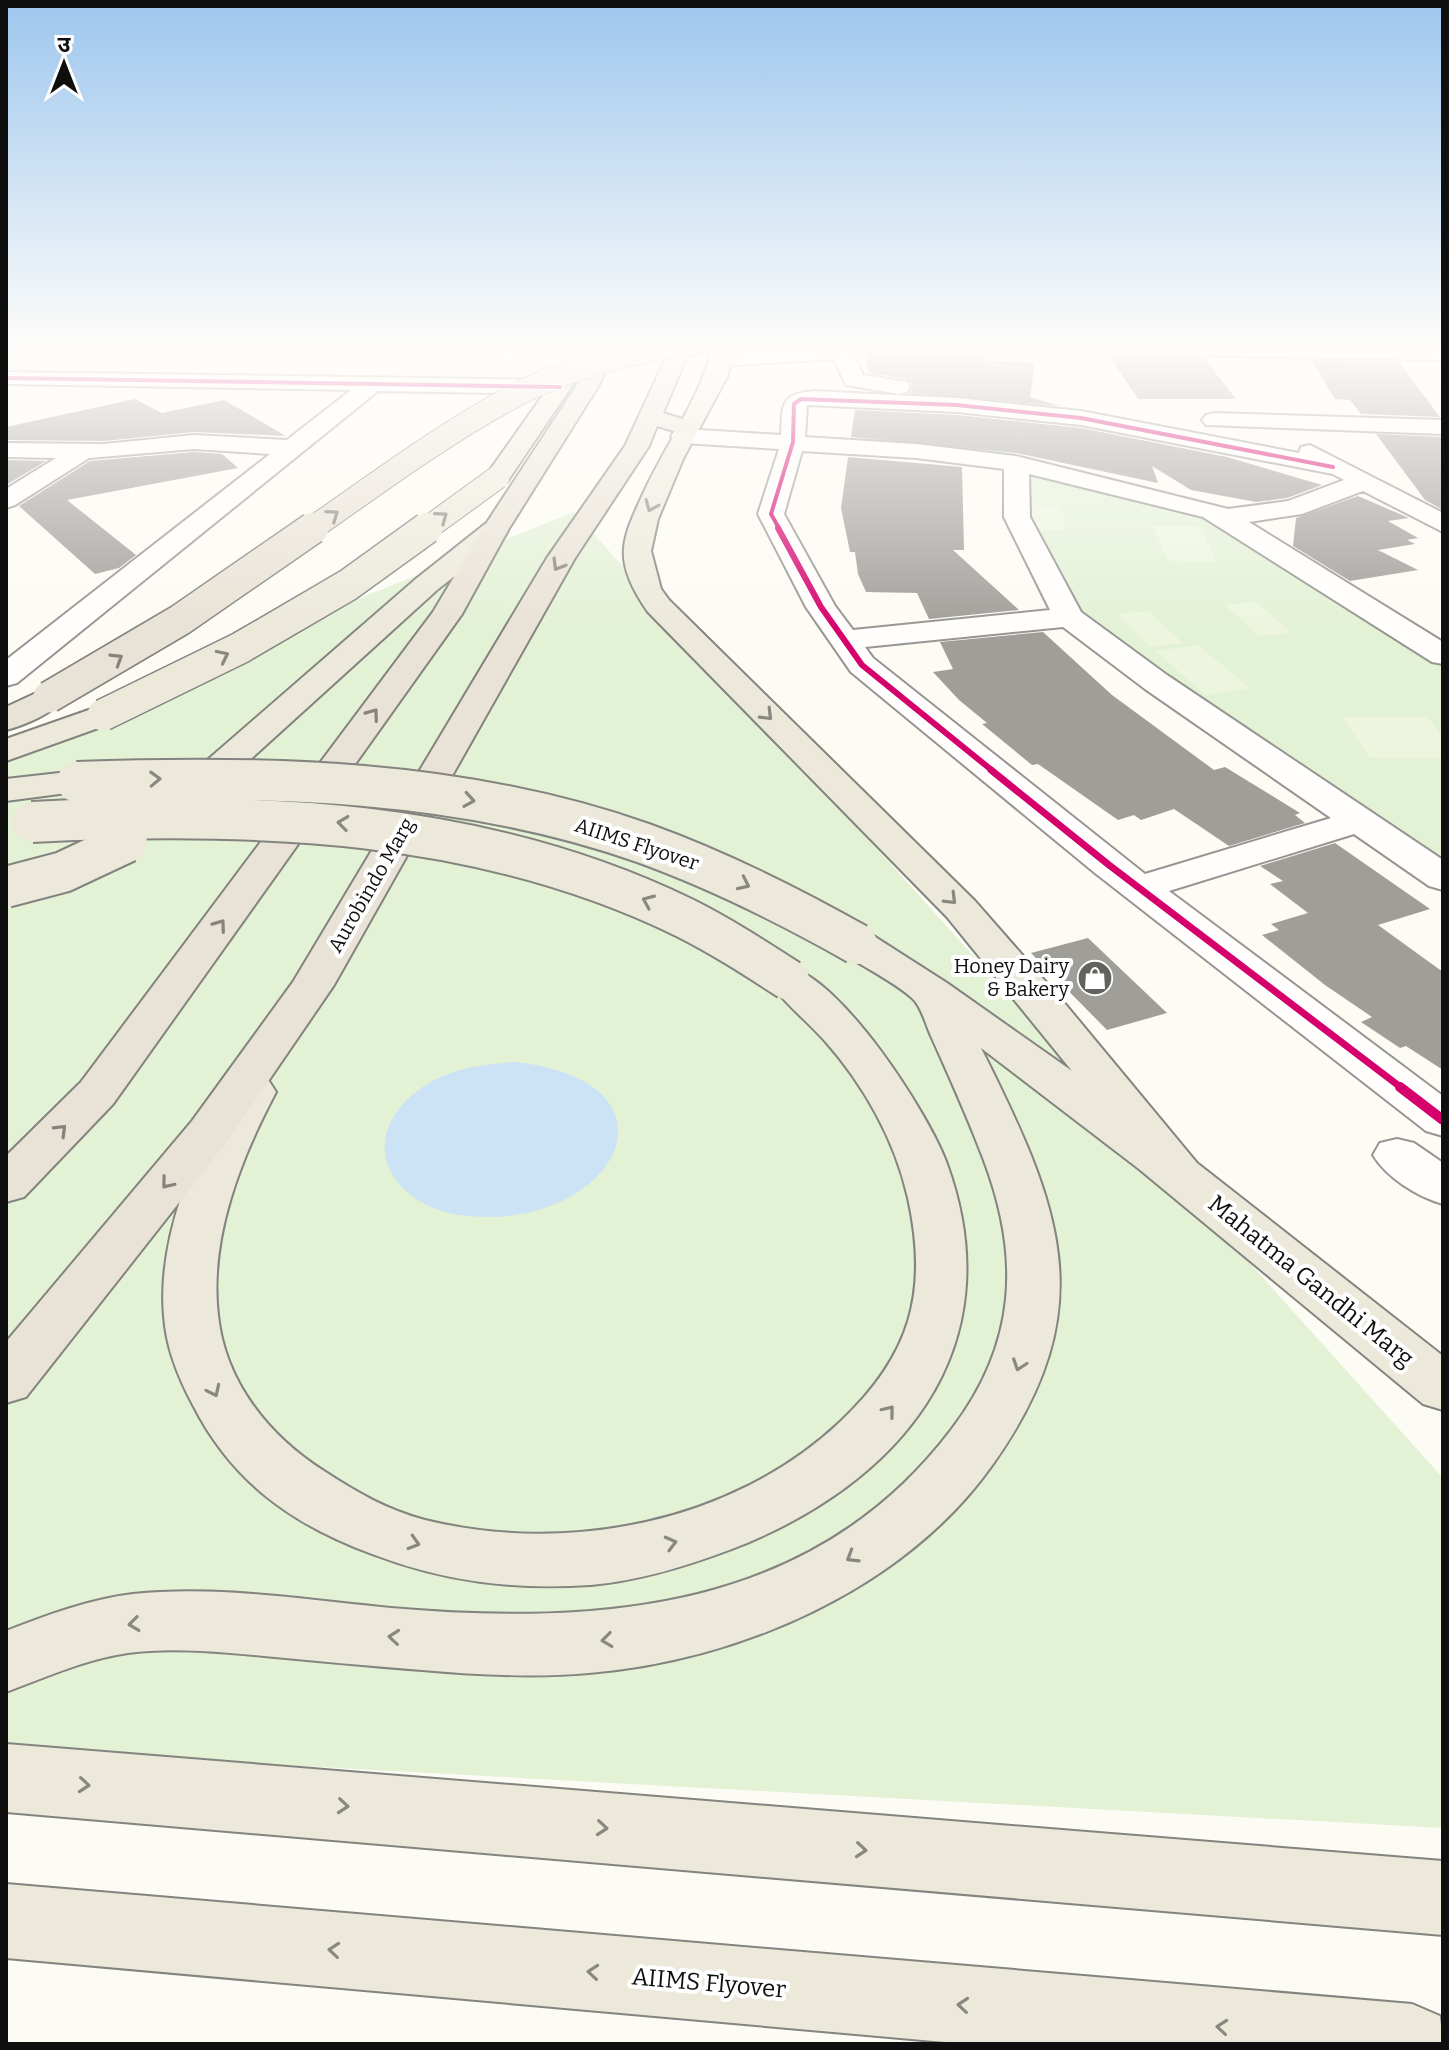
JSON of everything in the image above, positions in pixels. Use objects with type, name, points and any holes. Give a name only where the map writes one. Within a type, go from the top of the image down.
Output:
[{"type":"highway","points":[[6,720],[180,620],[443,440]]},
{"type":"highway","points":[[6,1185],[97,1093],[447,614],[495,530],[553,440]]},
{"type":"highway","name":"Aurobindo Marg","points":[[6,1381],[209,1132],[313,985],[561,558],[639,440]]},
{"type":"main road","points":[[6,751],[103,715],[240,648],[348,585],[498,477],[524,440]]},
{"type":"main road","points":[[681,440],[645,519],[637,551],[647,589],[658,606],[961,909],[1051,1014],[1179,1175]]},
{"type":"main road","points":[[6,887],[75,867],[127,842],[202,787],[427,584],[495,530]]},
{"type":"main road","name":"AIIMS Flyover","points":[[6,790],[77,782],[163,778],[317,781],[490,803],[627,839],[716,871],[787,905],[857,944],[932,992],[1179,1175]]},
{"type":"main road","points":[[19,823],[187,814],[262,816],[405,830],[474,844],[607,883],[670,910],[731,943],[789,980],[830,1017],[867,1060],[898,1109],[922,1162],[938,1222],[943,1255],[943,1290],[936,1325],[922,1361],[902,1395],[875,1430],[841,1461],[800,1490],[755,1514],[704,1534],[650,1549],[594,1558],[538,1561],[426,1547],[377,1531],[331,1511],[292,1485],[259,1456],[231,1424],[212,1390],[190,1316],[199,1217],[213,1169],[234,1125],[313,985]]},
{"type":"main road","points":[[6,1662],[76,1637],[135,1623],[196,1622],[471,1644],[538,1646],[606,1641],[672,1630],[735,1611],[794,1588],[849,1560],[897,1526],[938,1490],[972,1451],[999,1412],[1018,1370],[1030,1329],[1035,1289],[1031,1227],[1014,1169],[932,992]]},
{"type":"main road","name":"Mahatma Gandhi Marg","points":[[1179,1175],[1443,1388]]},
{"type":"main road","points":[[6,1778],[1443,1898]]},
{"type":"main road","name":"AIIMS Flyover","points":[[6,1921],[1412,2044]]},
{"type":"street","points":[[13,451],[62,440]]},
{"type":"street","points":[[6,676],[304,440]]},
{"type":"street","points":[[792,440],[771,514],[843,640],[862,665],[1139,888],[1443,1120]]},
{"type":"street","points":[[816,440],[1016,463],[1212,511],[1443,655]]},
{"type":"street","points":[[1192,440],[1333,467]]},
{"type":"street","points":[[1288,440],[1333,467],[1437,517]]},
{"type":"street","points":[[1299,445],[1443,440]]},
{"type":"street","points":[[13,451],[83,451],[194,442],[294,448]]},
{"type":"street","points":[[6,500],[83,451]]},
{"type":"street","points":[[1016,463],[1017,517],[1069,617],[1156,682],[1443,878]]},
{"type":"street","points":[[1222,518],[1293,508],[1363,482]]},
{"type":"street","points":[[774,574],[766,546],[788,545]]},
{"type":"street","points":[[843,640],[1069,617]]},
{"type":"street","points":[[1139,888],[1359,821]]},
{"type":"street","points":[[1397,1155],[1443,1187]]},
{"type":"green space","points":[[1023,468],[1204,515],[1443,664],[1443,867],[1080,616],[1024,517]]},
{"type":"green space","points":[[1029,505],[1061,506],[1066,531],[1033,529]]},
{"type":"green space","points":[[574,512],[1443,1478],[1443,1828],[6,1750],[6,741]]},
{"type":"green space","points":[[1153,526],[1201,527],[1217,562],[1168,561]]},
{"type":"green space","points":[[1256,602],[1292,633],[1259,636],[1225,605]]},
{"type":"green space","points":[[1149,611],[1183,643],[1150,647],[1117,614]]},
{"type":"green space","points":[[1198,645],[1250,688],[1206,695],[1155,651]]},
{"type":"green space","points":[[1342,717],[1428,717],[1443,738],[1443,758],[1370,758]]},
{"type":"water","points":[[515,1062],[568,1074],[601,1094],[617,1119],[616,1147],[600,1173],[573,1195],[534,1211],[487,1217],[438,1210],[403,1188],[390,1171],[385,1153],[386,1135],[405,1101],[443,1076],[479,1066]]},
{"type":"building","points":[[6,440],[117,440],[104,441]]},
{"type":"building","points":[[879,440],[1140,440],[1227,457],[1322,485],[1287,498],[1256,502],[1191,490],[1152,466],[1158,483],[1016,453]]},
{"type":"building","points":[[1380,440],[1443,440],[1443,510],[1425,500]]},
{"type":"building","points":[[194,452],[222,454],[238,468],[67,500],[136,555],[119,568],[95,574],[19,506],[90,461]]},
{"type":"building","points":[[848,457],[962,467],[964,550],[953,550],[1019,610],[929,619],[917,593],[866,592],[858,574],[855,552],[850,552],[841,508]]},
{"type":"building","points":[[6,460],[46,461],[6,485]]},
{"type":"building","points":[[1358,496],[1409,518],[1388,521],[1418,538],[1407,540],[1415,544],[1378,550],[1418,570],[1350,581],[1293,546],[1296,518]]},
{"type":"building","points":[[1043,632],[1112,695],[1214,770],[1225,767],[1300,813],[1295,815],[1305,823],[1229,846],[1174,809],[1141,820],[1134,815],[1118,820],[1038,764],[1032,765],[982,724],[987,723],[959,700],[933,672],[953,669],[940,642]]},
{"type":"building","points":[[1335,843],[1430,909],[1378,925],[1443,972],[1443,1070],[1406,1046],[1400,1048],[1361,1022],[1372,1017],[1325,985],[1262,935],[1279,930],[1271,924],[1308,913],[1270,884],[1283,881],[1260,866]]},
{"type":"building","points":[[1088,938],[1167,1013],[1107,1030],[1031,953]]},
{"type":"cycle path","points":[[793,440],[771,514],[821,607],[862,665],[1109,865],[1443,1120]]},
{"type":"cycle path","points":[[1192,440],[1333,467]]},
{"type":"place","name":"Honey Dairy & Bakery","points":[[1095,978]]}]
